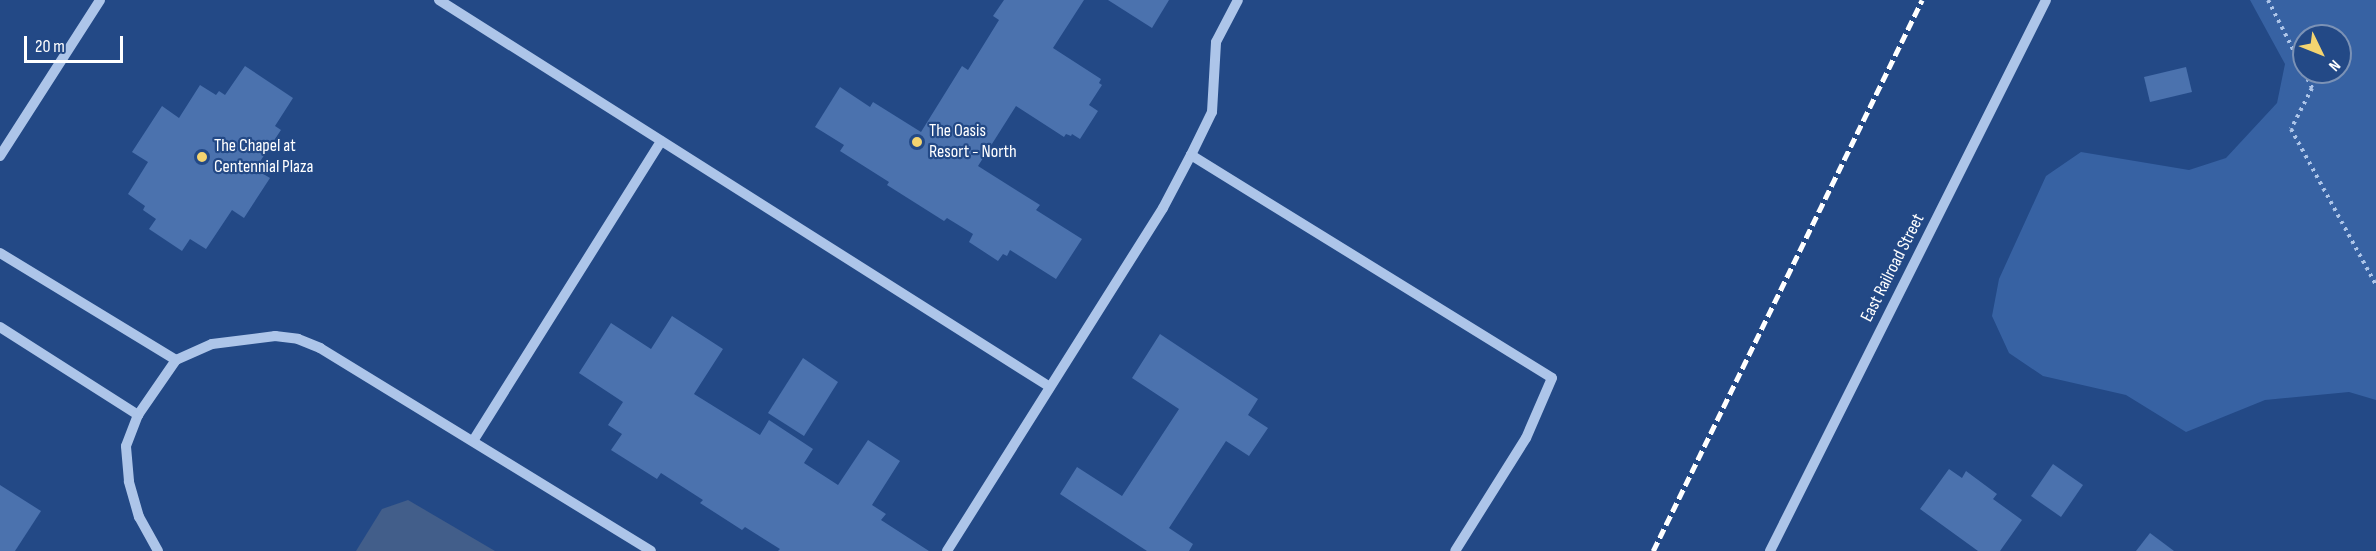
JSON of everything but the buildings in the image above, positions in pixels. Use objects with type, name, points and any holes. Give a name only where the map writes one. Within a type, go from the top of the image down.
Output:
[{"type":"street","points":[[0,156],[100,0]]},
{"type":"street","points":[[438,0],[1050,387]]},
{"type":"street","points":[[947,551],[1163,208],[1191,156],[1212,112],[1216,42],[1238,0]]},
{"type":"street","name":"East Railroad Street","points":[[1770,551],[2046,0]]},
{"type":"street","points":[[473,441],[661,141]]},
{"type":"street","points":[[1191,156],[1552,378],[1526,438],[1455,551]]},
{"type":"street","points":[[0,253],[177,360]]},
{"type":"street","points":[[0,327],[138,416]]},
{"type":"street","points":[[158,551],[139,517],[129,481],[126,446],[138,416],[177,360],[212,344],[253,338],[298,339],[320,348],[651,551]]},
{"type":"path","points":[[2268,0],[2292,48]]},
{"type":"path","points":[[2310,84],[2312,88],[2291,129],[2376,285]]},
{"type":"shaded area","points":[[2250,0],[2376,0],[2376,400],[2349,392],[2265,400],[2186,432],[2126,395],[2043,376],[2009,353],[1992,316],[1999,279],[2046,176],[2081,152],[2189,170],[2226,158],[2277,103],[2285,64]]},
{"type":"shaded area","points":[[408,500],[495,551],[356,551],[382,509]]},
{"type":"railway","points":[[1653,551],[1922,0]]},
{"type":"place","name":"The Oasis Resort - North","points":[[917,142]]},
{"type":"place","name":"The Chapel at Centennial Plaza","points":[[202,157]]}]
